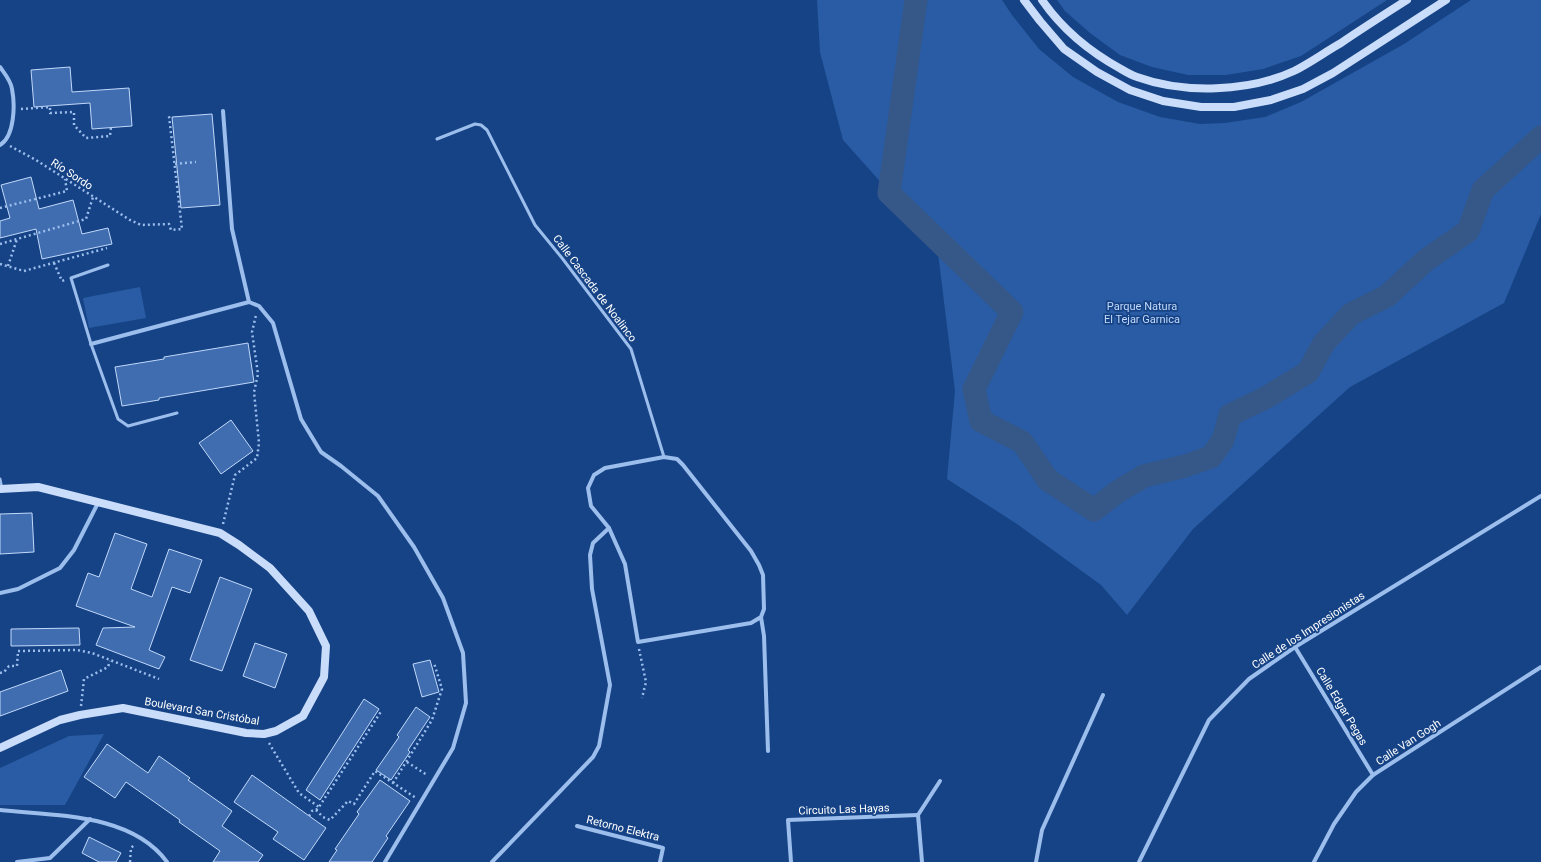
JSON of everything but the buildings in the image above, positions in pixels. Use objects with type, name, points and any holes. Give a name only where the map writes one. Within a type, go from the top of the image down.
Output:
[{"type":"main road","points":[[1024,0],[1064,49],[1097,72],[1130,90],[1163,101],[1201,107],[1234,107],[1271,100],[1303,89],[1332,73],[1446,0]]},
{"type":"main road","points":[[1042,0],[1051,13],[1074,37],[1106,61],[1136,77],[1168,85],[1198,88],[1230,88],[1263,82],[1294,71],[1407,0]]},
{"type":"main road","name":"Boulevard San Cristóbal","points":[[0,748],[60,720],[123,708],[246,733],[264,734],[276,731],[303,716],[324,677],[326,646],[309,611],[270,568],[220,533],[38,487],[1,489]]},
{"type":"street","points":[[0,67],[7,76],[12,88],[13,110],[13,122],[4,142],[0,145]]},
{"type":"street","points":[[223,111],[232,229],[250,302]]},
{"type":"street","points":[[91,344],[250,302],[259,306],[273,323],[301,418],[321,452],[378,496],[414,547],[443,598],[463,653],[466,703],[453,748],[385,862]]},
{"type":"street","points":[[761,617],[751,623],[638,642],[625,564],[609,528],[591,506],[588,488],[594,475],[605,468],[664,457],[677,459],[751,551],[763,575],[764,609],[761,617],[764,636],[768,751]]},
{"type":"street","name":"Calle de los Impresionistas","points":[[1140,862],[1209,720],[1249,679],[1295,647],[1541,496]]},
{"type":"street","points":[[0,592],[18,589],[60,568],[74,550],[98,503]]},
{"type":"street","points":[[492,862],[593,756],[599,746],[610,685],[592,588],[590,555],[593,543],[609,528]]},
{"type":"street","name":"Calle Edgar Pegas","points":[[1295,647],[1373,775]]},
{"type":"street","name":"Calle Van Gogh","points":[[1314,862],[1334,824],[1356,792],[1373,775],[1541,667]]},
{"type":"street","points":[[1036,862],[1042,830],[1103,695]]},
{"type":"street","points":[[922,862],[918,816],[940,781]]},
{"type":"street","points":[[0,810],[90,819],[111,824],[140,837],[162,855],[167,862]]},
{"type":"street","name":"Circuito Las Hayas","points":[[791,862],[788,820],[918,816]]},
{"type":"street","points":[[17,862],[50,858],[90,819]]},
{"type":"street","name":"Retorno Elektra","points":[[578,826],[663,848],[660,862]]},
{"type":"lane","name":"Calle Cascada de Noalinco","points":[[437,139],[475,124],[481,125],[487,130],[535,225],[631,349],[664,457]]},
{"type":"lane","points":[[108,265],[71,278],[91,344],[118,419],[128,426],[177,413]]},
{"type":"lane","points":[[0,479],[1,489]]},
{"type":"path","points":[[13,110],[50,107],[50,113],[74,112],[74,125],[86,138],[110,136],[111,127]]},
{"type":"path","points":[[169,116],[175,164],[196,162]]},
{"type":"path","name":"Río Sordo","points":[[4,142],[130,220],[141,225],[170,224],[171,230],[182,229],[175,164]]},
{"type":"path","points":[[0,208],[67,191],[65,179]]},
{"type":"path","points":[[0,244],[86,219],[93,196]]},
{"type":"path","points":[[8,266],[18,239]]},
{"type":"path","points":[[0,264],[24,270],[107,248]]},
{"type":"path","points":[[54,263],[62,281],[71,278]]},
{"type":"path","points":[[220,533],[235,475],[257,458],[258,443],[254,392],[258,374],[252,332],[259,306]]},
{"type":"path","points":[[638,642],[646,682],[642,698]]},
{"type":"path","points":[[0,673],[4,672],[9,666],[17,666],[18,651],[77,650],[92,653],[159,679]]},
{"type":"path","points":[[80,715],[84,679],[108,667],[110,660]]},
{"type":"path","points":[[393,783],[432,720],[442,689],[434,664]]},
{"type":"path","points":[[309,816],[312,811],[319,807],[382,710]]},
{"type":"path","points":[[264,734],[299,793],[319,807]]},
{"type":"path","points":[[407,762],[435,780]]},
{"type":"path","points":[[316,810],[323,817],[330,820],[348,801],[354,804],[375,771],[421,802]]},
{"type":"path","points":[[130,862],[131,848],[140,837]]},
{"type":"green space","name":"Parque Natura El Tejar Garnica","points":[[817,0],[1002,0],[1039,49],[1073,77],[1118,102],[1160,117],[1200,124],[1225,123],[1265,117],[1301,102],[1404,44],[1471,0],[1541,0],[1541,214],[1504,303],[1350,387],[1193,529],[1127,615],[1101,585],[1017,524],[947,479],[955,391],[937,245],[843,140],[820,52]]},
{"type":"green space","points":[[1057,0],[1387,0],[1301,56],[1263,69],[1226,75],[1188,75],[1152,67],[1120,55],[1090,33],[1065,11]]},
{"type":"green space","points":[[140,287],[146,318],[89,328],[83,298]]},
{"type":"green space","points":[[104,734],[65,805],[0,805],[0,768],[69,736]]},
{"type":"waterway","points":[[916,0],[889,193],[1012,312],[974,389],[981,421],[1022,442],[1048,480],[1094,510],[1117,492],[1144,476],[1185,466],[1211,457],[1223,440],[1230,415],[1267,397],[1308,372],[1324,343],[1351,314],[1387,296],[1426,260],[1468,231],[1483,190],[1541,137]]}]
